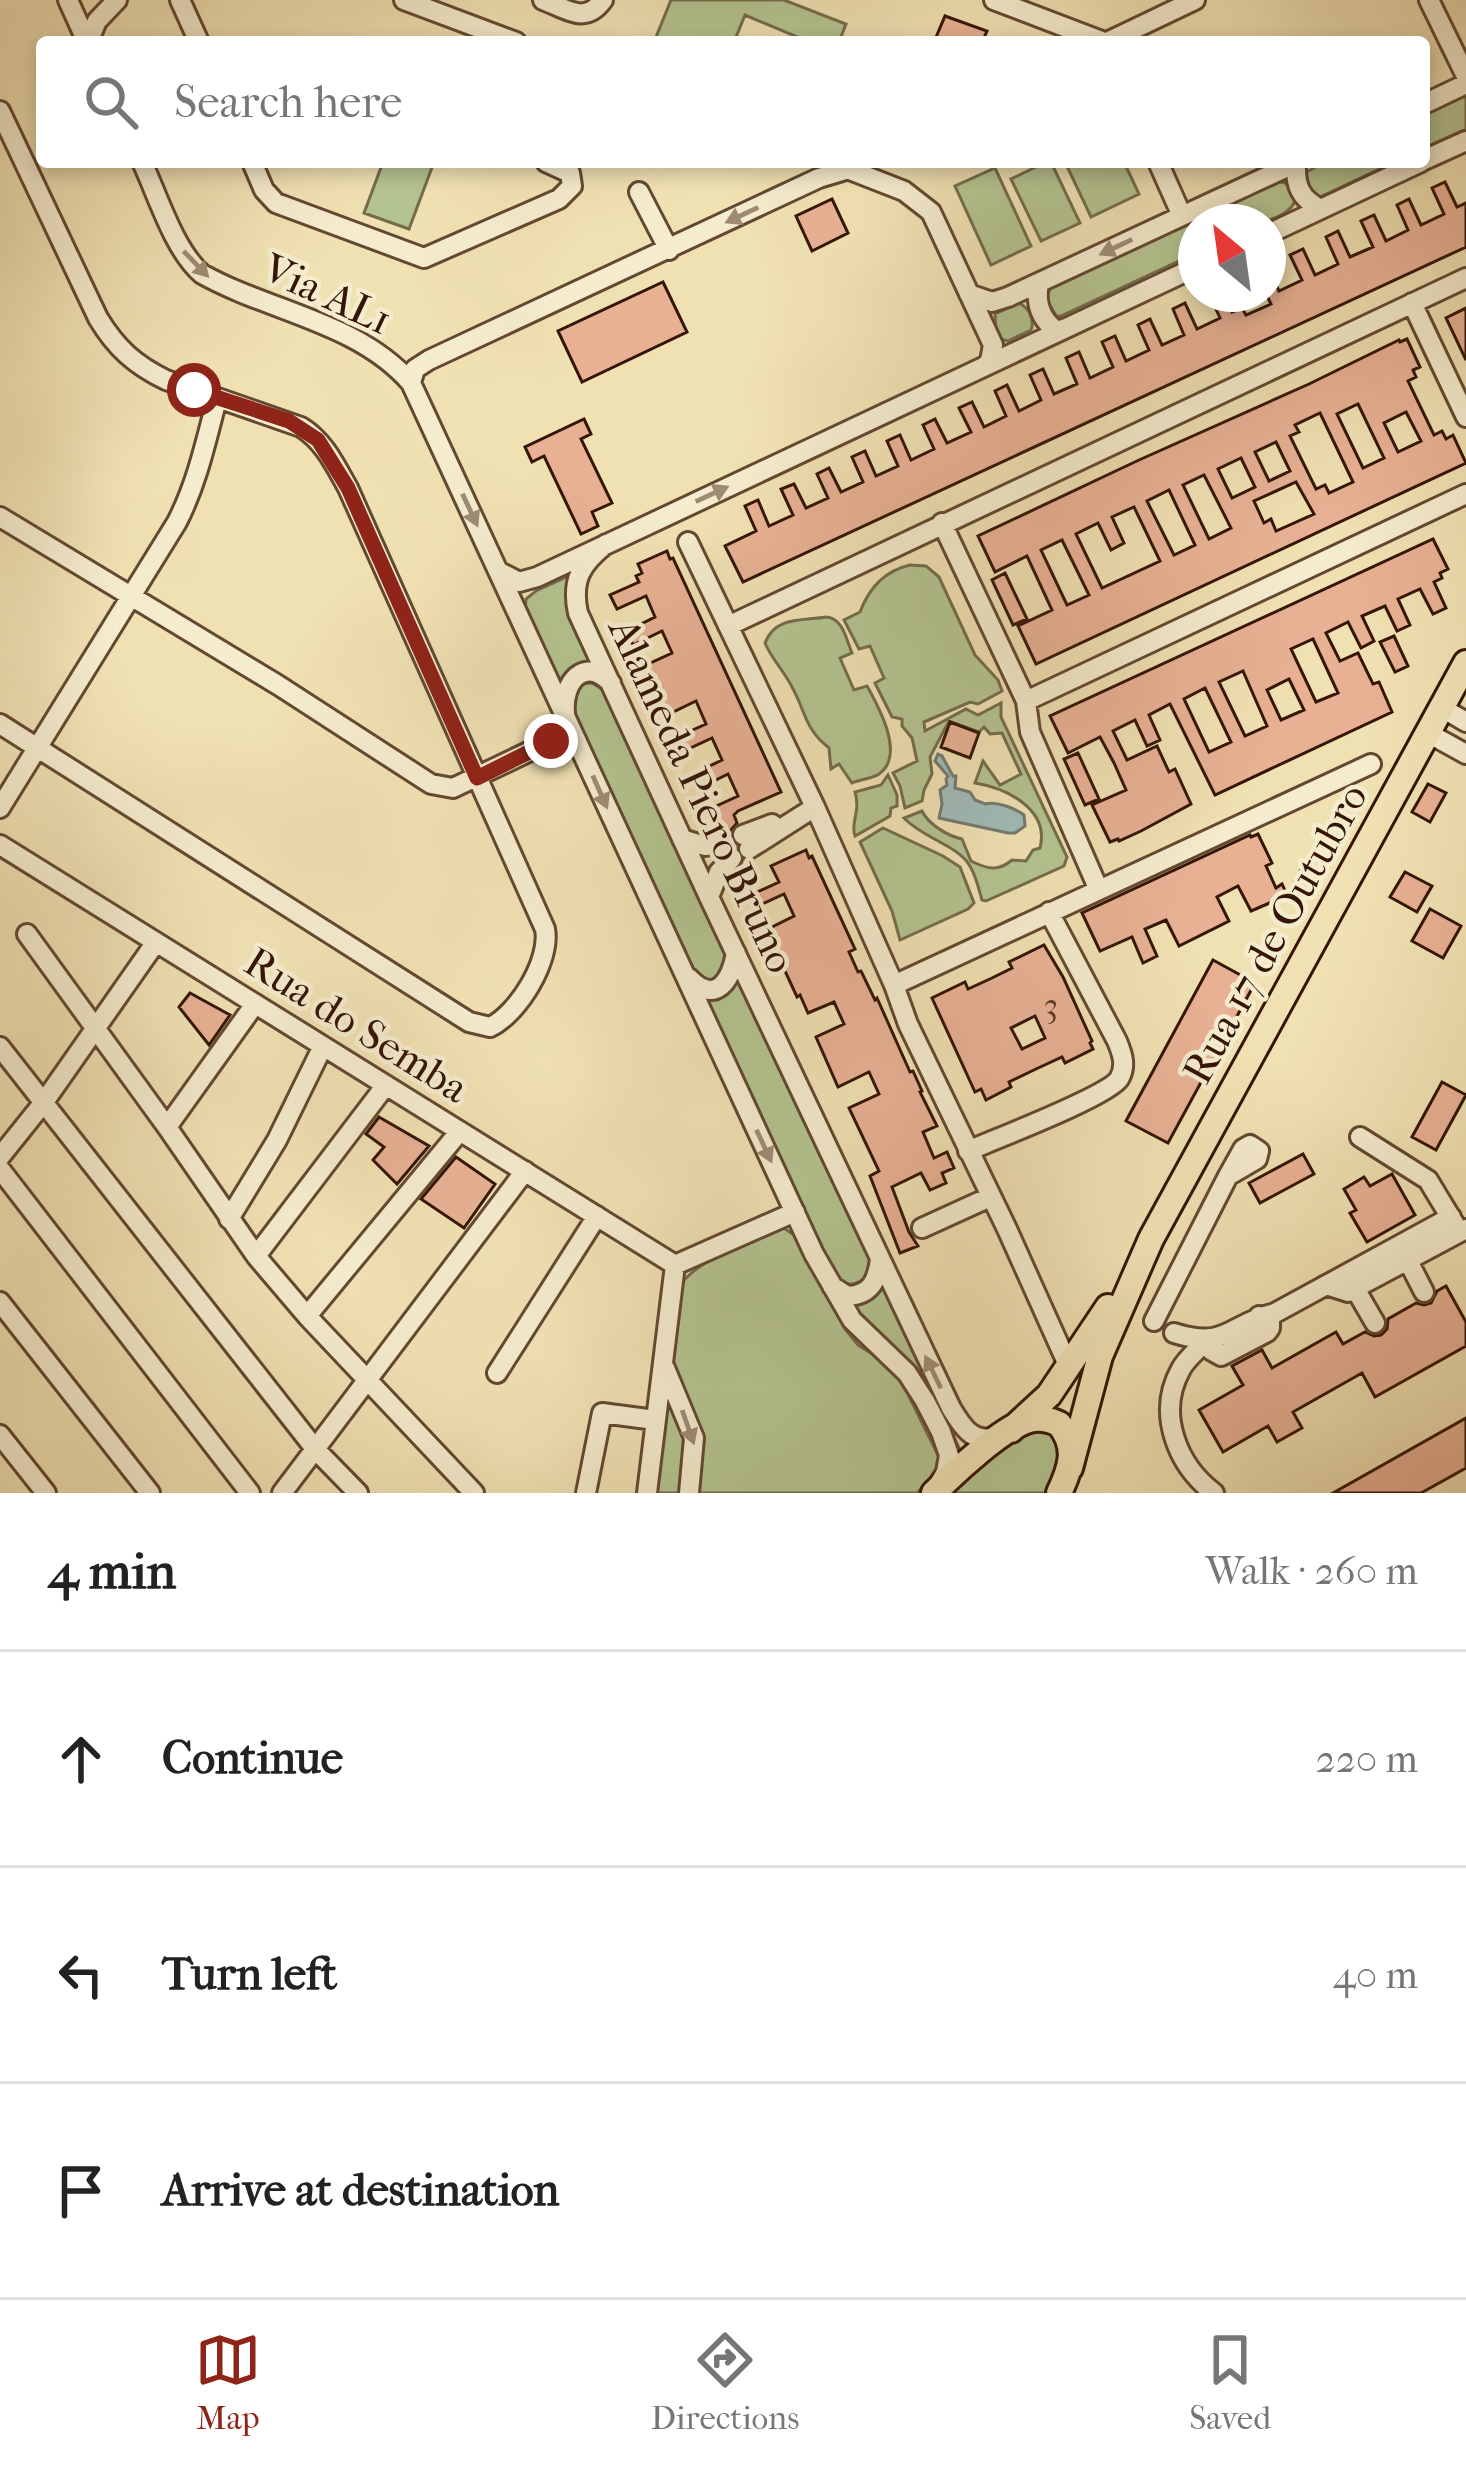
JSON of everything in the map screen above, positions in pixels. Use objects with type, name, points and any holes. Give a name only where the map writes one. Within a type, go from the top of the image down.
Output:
[{"type":"main road","name":"Rua 17 de Outubro","points":[[933,1493],[1049,1395],[1069,1367],[1151,1239],[1466,663]]},
{"type":"main road","name":"Rua 17 de Outubro","points":[[1059,1493],[1072,1480],[1100,1356],[1151,1239]]},
{"type":"main road","points":[[1011,1430],[1038,1418],[1058,1424],[1071,1443],[1072,1480]]},
{"type":"street","points":[[68,0],[85,36]]},
{"type":"street","points":[[91,36],[97,21],[117,0]]},
{"type":"street","points":[[180,0],[196,36]]},
{"type":"street","points":[[404,0],[499,36]]},
{"type":"street","points":[[543,0],[581,14],[595,10],[604,0]]},
{"type":"street","points":[[994,0],[1089,36]]},
{"type":"street","points":[[1118,36],[1195,0]]},
{"type":"street","points":[[1430,0],[1466,80],[1430,101]]},
{"type":"street","points":[[0,111],[98,319],[118,350],[147,370],[301,427],[331,457],[547,938],[543,960],[507,1017],[490,1027],[470,1022],[0,724]]},
{"type":"street","points":[[1430,157],[1466,141]]},
{"type":"street","name":"Via AL1","points":[[145,168],[181,248],[202,274],[365,344],[411,382],[499,572]]},
{"type":"street","points":[[255,168],[276,203],[424,258],[559,199],[572,186],[570,173],[559,168]]},
{"type":"street","points":[[845,168],[904,191],[931,212],[993,345],[985,366]]},
{"type":"street","points":[[1161,168],[1178,207]]},
{"type":"street","points":[[1208,204],[1284,168]]},
{"type":"street","points":[[1297,168],[1296,185],[1302,196],[1321,209]]},
{"type":"street","points":[[1286,225],[1407,168]]},
{"type":"street","points":[[411,382],[415,369],[429,361],[820,178],[850,170]]},
{"type":"street","points":[[639,193],[669,250]]},
{"type":"street","points":[[969,294],[992,302],[1178,218]]},
{"type":"street","points":[[499,572],[525,582],[1178,275]]},
{"type":"street","points":[[728,626],[1466,278]]},
{"type":"street","points":[[1039,283],[1036,297],[1047,324],[1057,331],[1066,328]]},
{"type":"street","points":[[1412,303],[1466,417]]},
{"type":"street","points":[[0,808],[188,500],[217,399]]},
{"type":"street","points":[[1026,701],[1466,494]]},
{"type":"street","points":[[0,517],[431,784],[453,788],[477,778],[569,724]]},
{"type":"street","points":[[942,524],[1026,701],[1030,732],[1098,888]]},
{"type":"street","points":[[688,542],[807,811],[894,985],[1069,1367]]},
{"type":"street","name":"Alameda Piero Bruno","points":[[606,544],[586,560],[576,578],[578,613],[959,1423],[970,1436],[983,1439],[1011,1430]]},
{"type":"street","points":[[499,572],[829,1283],[862,1331],[907,1373],[941,1432],[949,1464],[933,1493]]},
{"type":"street","points":[[569,724],[564,700],[567,686],[578,675],[591,671],[614,686]]},
{"type":"street","points":[[1442,708],[1466,722]]},
{"type":"street","points":[[1428,733],[1466,754]]},
{"type":"street","points":[[894,985],[1371,764]]},
{"type":"street","points":[[682,839],[705,846],[737,846],[807,811]]},
{"type":"street","name":"Rua do Semba","points":[[0,845],[675,1265]]},
{"type":"street","points":[[709,897],[718,872],[737,846]]},
{"type":"street","points":[[968,1151],[1096,1096],[1118,1079],[1123,1067],[1118,1041],[1049,912]]},
{"type":"street","points":[[27,934],[256,1256],[474,1493]]},
{"type":"street","points":[[0,1157],[156,942]]},
{"type":"street","points":[[686,975],[697,986],[714,989],[728,981],[736,953]]},
{"type":"street","points":[[167,1126],[255,1004]]},
{"type":"street","points":[[229,1219],[277,1140],[323,1046]]},
{"type":"street","points":[[0,1047],[316,1450],[358,1493]]},
{"type":"street","points":[[256,1256],[386,1085]]},
{"type":"street","points":[[307,1316],[460,1131]]},
{"type":"street","points":[[1214,1493],[1183,1461],[1169,1414],[1181,1367],[1326,1285],[1351,1281],[1459,1226],[1428,1180],[1360,1137]]},
{"type":"street","points":[[0,1169],[250,1493]]},
{"type":"street","points":[[282,1493],[525,1172]]},
{"type":"street","points":[[1154,1321],[1228,1176]]},
{"type":"street","points":[[922,1228],[990,1197]]},
{"type":"street","points":[[646,1493],[675,1265],[795,1212]]},
{"type":"street","points":[[497,1373],[596,1216]]},
{"type":"street","points":[[1404,1252],[1424,1292]]},
{"type":"street","points":[[829,1283],[847,1296],[866,1291],[878,1276],[880,1257]]},
{"type":"street","points":[[1351,1281],[1375,1323]]},
{"type":"street","points":[[0,1302],[150,1493]]},
{"type":"street","points":[[1122,1303],[1174,1333],[1211,1347]]},
{"type":"street","points":[[663,1363],[694,1438],[689,1493]]},
{"type":"street","points":[[586,1493],[602,1413],[656,1420]]},
{"type":"street","points":[[0,1435],[46,1493]]},
{"type":"green space","points":[[671,0],[784,0],[846,24],[841,36],[795,36],[745,15],[736,36],[656,36]]},
{"type":"green space","points":[[1466,95],[1466,129],[1430,145],[1430,112]]},
{"type":"green space","points":[[381,168],[432,168],[409,229],[364,213]]},
{"type":"green space","points":[[995,168],[1031,246],[991,265],[955,186]]},
{"type":"green space","points":[[1034,168],[1054,168],[1080,223],[1041,241],[1011,179]]},
{"type":"green space","points":[[1068,168],[1127,168],[1139,194],[1091,217]]},
{"type":"green space","points":[[1314,168],[1381,168],[1320,197],[1314,196],[1305,173]]},
{"type":"green space","points":[[1278,181],[1288,184],[1296,200],[1286,211],[1286,204],[1229,204]]},
{"type":"green space","points":[[1178,228],[1178,261],[1061,316],[1056,316],[1046,298],[1050,289]]},
{"type":"green space","points":[[1019,303],[1030,314],[1031,330],[1008,341],[1000,339],[995,314]]},
{"type":"green space","points":[[910,565],[926,566],[939,577],[975,655],[1002,691],[924,722],[925,731],[966,709],[978,715],[1001,703],[1001,717],[1067,857],[1064,866],[986,901],[968,863],[904,818],[922,811],[939,829],[962,839],[971,861],[982,866],[997,868],[1012,860],[1026,861],[1040,848],[1041,834],[1032,812],[1012,795],[975,783],[983,761],[1000,785],[1021,774],[1002,733],[990,734],[984,727],[979,732],[949,721],[930,757],[932,774],[922,801],[905,808],[893,773],[917,761],[912,738],[902,719],[892,717],[875,683],[884,678],[870,646],[859,649],[844,620],[860,612],[885,576]]},
{"type":"green space","points":[[569,576],[568,589],[593,664],[557,682],[525,610],[526,599]]},
{"type":"green space","points":[[826,617],[843,630],[852,653],[840,658],[854,690],[867,686],[890,743],[887,766],[879,774],[852,783],[839,764],[831,769],[829,748],[810,727],[765,643],[782,624]]},
{"type":"green space","points":[[592,683],[603,690],[729,962],[715,981],[703,983],[692,975],[567,705],[579,684]]},
{"type":"green space","points":[[888,775],[897,806],[891,808],[890,816],[855,836],[855,792],[881,785]]},
{"type":"green space","points":[[883,828],[960,867],[974,903],[900,940],[860,842]]},
{"type":"green space","points":[[738,980],[871,1259],[868,1273],[859,1282],[846,1284],[835,1276],[703,996]]},
{"type":"green space","points":[[784,1228],[797,1237],[845,1329],[858,1345],[895,1368],[940,1459],[937,1471],[917,1493],[653,1493],[679,1287],[727,1250]]},
{"type":"green space","points":[[883,1283],[959,1452],[919,1371],[866,1330],[846,1301]]},
{"type":"green space","points":[[1028,1430],[1054,1431],[1063,1451],[1048,1493],[944,1493],[967,1473]]},
{"type":"water","points":[[938,754],[956,776],[955,788],[985,804],[1015,810],[1024,815],[1025,826],[1008,833],[939,818],[940,790],[948,776],[935,761]]},
{"type":"building","points":[[945,16],[987,31],[985,36],[937,36]]},
{"type":"building","points":[[1445,182],[1457,207],[1466,203],[1466,247],[743,582],[725,546],[756,531],[745,506],[758,500],[769,526],[793,515],[781,489],[794,484],[806,508],[828,498],[817,474],[829,468],[841,492],[863,482],[852,457],[865,451],[876,476],[898,466],[887,441],[900,435],[911,460],[934,449],[923,425],[935,419],[947,443],[971,432],[959,408],[972,402],[984,427],[1006,416],[995,391],[1007,385],[1019,411],[1041,400],[1030,375],[1043,369],[1054,394],[1077,384],[1066,358],[1079,352],[1090,378],[1113,367],[1102,342],[1115,336],[1126,361],[1149,350],[1138,325],[1150,319],[1162,345],[1184,335],[1173,309],[1178,306],[1178,312],[1189,312],[1197,329],[1220,318],[1217,312],[1286,312],[1286,288],[1302,280],[1290,255],[1303,249],[1315,275],[1338,264],[1326,237],[1338,231],[1350,257],[1373,247],[1361,221],[1374,215],[1386,241],[1408,230],[1397,205],[1409,199],[1421,225],[1444,214],[1432,188]]},
{"type":"building","points":[[832,199],[848,233],[812,251],[796,216]]},
{"type":"building","points":[[663,282],[687,332],[582,382],[558,331]]},
{"type":"building","points":[[1466,308],[1466,360],[1446,318]]},
{"type":"building","points":[[1407,339],[1420,367],[1408,381],[1434,435],[1442,431],[1446,439],[1453,435],[1466,463],[1036,664],[1018,626],[1052,610],[1027,556],[995,572],[978,536]],"holes":[[[1358,404],[1384,458],[1363,468],[1337,414]],[[1406,412],[1421,441],[1398,452],[1384,423]],[[1320,413],[1353,482],[1329,493],[1325,485],[1316,489],[1290,436],[1299,432],[1295,425]],[[1276,442],[1290,471],[1269,481],[1255,452]],[[1241,458],[1255,487],[1232,498],[1218,469]],[[1204,475],[1231,528],[1209,539],[1183,485]],[[1296,482],[1314,514],[1276,531],[1271,519],[1264,523],[1254,501]],[[1169,490],[1195,545],[1174,555],[1147,501]],[[1134,507],[1160,561],[1102,588],[1076,534],[1098,523],[1111,550],[1124,543],[1112,517]],[[1062,540],[1089,595],[1067,605],[1041,550]]]},
{"type":"building","points":[[584,419],[591,434],[581,439],[612,503],[592,512],[598,526],[581,534],[544,456],[532,462],[525,447]]},
{"type":"building","points":[[1433,539],[1448,569],[1434,582],[1446,608],[1433,614],[1420,589],[1398,599],[1410,625],[1397,631],[1385,606],[1362,616],[1374,641],[1361,648],[1348,622],[1326,633],[1340,661],[1358,653],[1373,684],[1379,682],[1392,712],[1215,795],[1170,704],[1149,715],[1160,740],[1147,746],[1135,720],[1113,731],[1127,760],[1157,746],[1169,772],[1175,769],[1191,804],[1119,841],[1110,842],[1092,805],[1126,790],[1100,737],[1068,753],[1050,716]],"holes":[[[1313,639],[1338,693],[1316,702],[1291,649]],[[1243,671],[1267,726],[1245,736],[1219,682]],[[1289,679],[1304,710],[1281,720],[1267,690]],[[1205,688],[1231,742],[1209,752],[1184,699]]]},
{"type":"building","points":[[667,551],[781,792],[738,811],[730,831],[719,830],[710,809],[738,796],[728,774],[700,788],[693,774],[722,760],[712,738],[684,751],[677,737],[706,724],[696,701],[667,715],[644,666],[672,653],[662,631],[633,645],[627,631],[655,617],[646,596],[617,609],[610,595],[639,582],[638,564]]},
{"type":"building","points":[[1005,573],[1027,619],[1013,625],[992,580]]},
{"type":"building","points":[[1394,636],[1408,666],[1395,672],[1380,642]]},
{"type":"building","points":[[950,722],[979,733],[970,758],[941,747]]},
{"type":"building","points":[[1078,753],[1099,799],[1085,805],[1064,759]]},
{"type":"building","points":[[1428,784],[1446,793],[1430,822],[1412,812]]},
{"type":"building","points":[[1258,834],[1272,863],[1266,866],[1276,888],[1282,884],[1287,895],[1251,911],[1238,886],[1217,897],[1229,921],[1179,946],[1166,920],[1145,929],[1157,956],[1143,963],[1132,937],[1100,951],[1082,913]]},
{"type":"building","points":[[806,850],[855,949],[849,952],[858,972],[877,998],[937,1126],[923,1132],[934,1158],[947,1152],[954,1168],[942,1173],[946,1183],[930,1190],[921,1173],[892,1187],[918,1246],[900,1253],[870,1176],[879,1171],[849,1108],[879,1094],[869,1072],[838,1087],[816,1037],[844,1024],[834,1002],[808,1013],[766,930],[794,916],[784,894],[756,907],[751,895],[779,882],[771,866]]},
{"type":"building","points":[[1304,864],[1315,870],[1306,886],[1287,895]]},
{"type":"building","points":[[1405,872],[1432,886],[1417,912],[1390,897]]},
{"type":"building","points":[[1430,909],[1461,926],[1443,958],[1412,941]]},
{"type":"building","points":[[1044,945],[1093,1049],[1065,1063],[1062,1057],[1036,1069],[986,1100],[981,1089],[975,1092],[932,998],[965,982],[968,989],[992,978],[1012,968],[1009,962]],"holes":[[[1035,1016],[1045,1038],[1022,1049],[1011,1028]]]},
{"type":"building","points":[[1213,960],[1255,983],[1168,1143],[1126,1121]]},
{"type":"building","points":[[190,993],[230,1015],[209,1045],[179,1007]]},
{"type":"building","points":[[1442,1082],[1466,1095],[1436,1150],[1412,1137]]},
{"type":"building","points":[[379,1117],[429,1146],[397,1184],[373,1160],[384,1147],[366,1134]]},
{"type":"building","points":[[1303,1154],[1314,1174],[1260,1203],[1249,1183]]},
{"type":"building","points":[[456,1157],[495,1184],[464,1228],[421,1199]]},
{"type":"building","points":[[1392,1174],[1415,1215],[1367,1242],[1350,1213],[1356,1210],[1344,1189],[1364,1177],[1370,1186]]},
{"type":"building","points":[[1446,1286],[1466,1322],[1466,1346],[1375,1397],[1362,1373],[1293,1412],[1302,1428],[1277,1442],[1268,1426],[1223,1452],[1199,1410],[1243,1385],[1232,1366],[1262,1350],[1272,1368],[1336,1332],[1343,1344],[1365,1332],[1381,1335],[1388,1319],[1416,1303],[1431,1303]]},
{"type":"building","points":[[1466,1418],[1466,1468],[1421,1493],[1333,1493]]},
{"type":"route","points":[[194,390],[289,421],[310,433],[331,457],[477,778],[551,741]]}]
